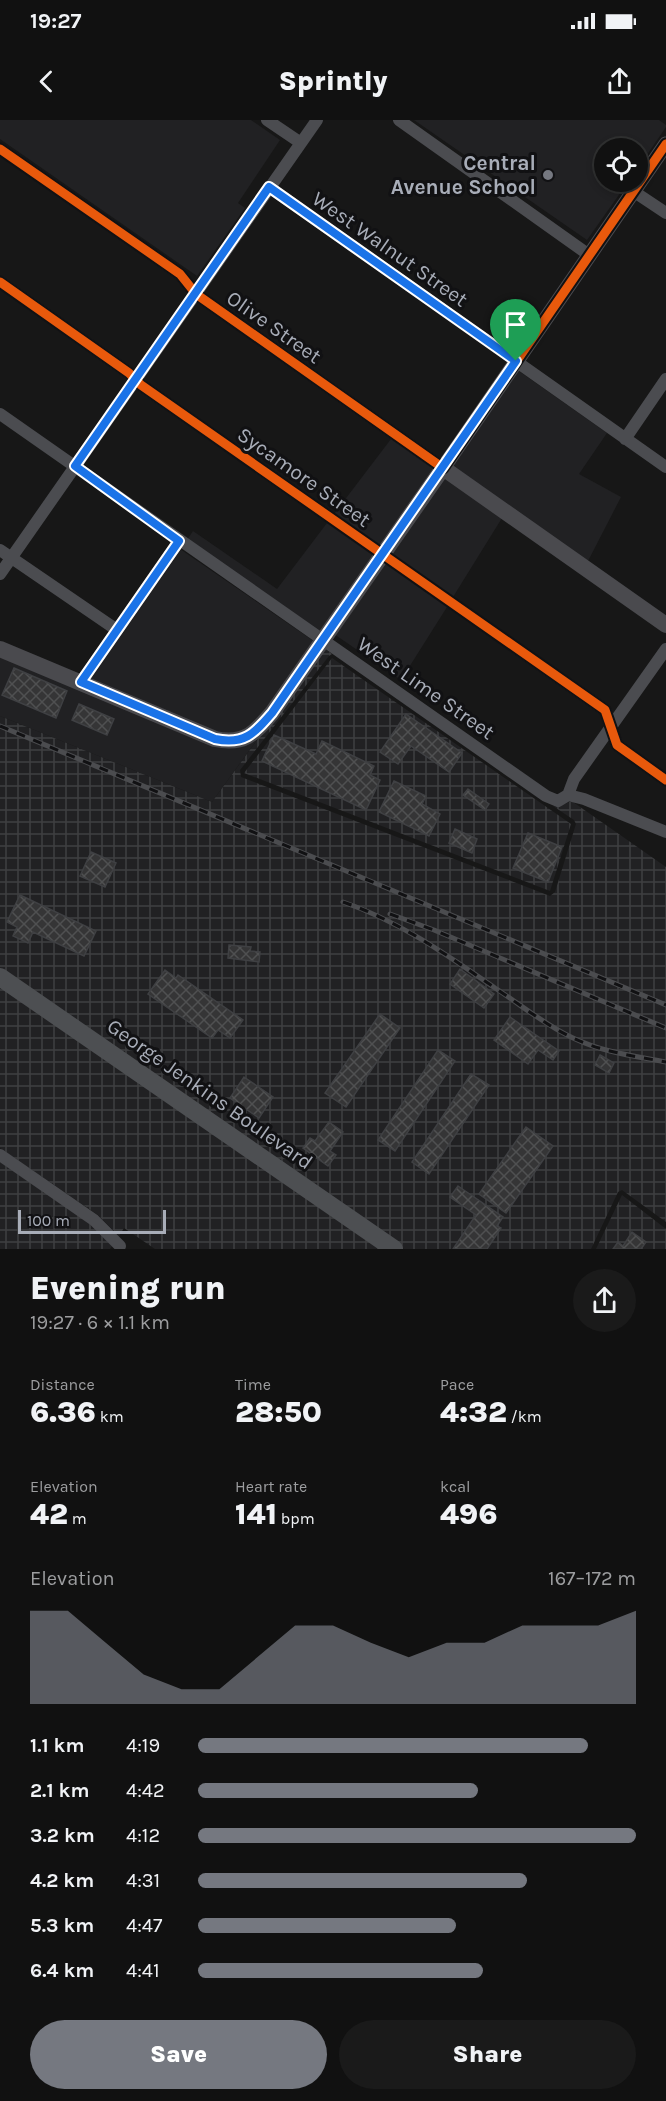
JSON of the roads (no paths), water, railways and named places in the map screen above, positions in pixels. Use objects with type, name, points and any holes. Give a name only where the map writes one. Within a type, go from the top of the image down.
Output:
[{"type":"main road","points":[[0,649],[215,739],[225,741],[251,735],[272,713],[443,468]]},
{"type":"main road","name":"Olive Street","points":[[443,468],[666,625]]},
{"type":"main road","name":"George Jenkins Boulevard","points":[[0,976],[394,1249]]},
{"type":"street","points":[[0,574],[317,120]]},
{"type":"street","points":[[399,120],[589,255]]},
{"type":"street","points":[[269,122],[301,143]]},
{"type":"street","points":[[648,170],[666,144]]},
{"type":"street","name":"Olive Street","points":[[0,149],[180,274],[196,294],[443,468]]},
{"type":"street","name":"West Walnut Street","points":[[269,187],[666,467]]},
{"type":"street","points":[[443,468],[632,192]]},
{"type":"street","points":[[634,192],[666,213]]},
{"type":"street","name":"Sycamore Street","points":[[0,282],[136,379],[141,385],[605,710],[617,745],[666,780]]},
{"type":"street","points":[[625,439],[666,379]]},
{"type":"street","name":"West Lime Street","points":[[0,414],[546,796],[558,801],[568,795],[584,798],[666,832]]},
{"type":"street","points":[[81,682],[179,541]]},
{"type":"street","points":[[0,550],[117,630]]},
{"type":"street","points":[[666,610],[664,612],[666,620]]},
{"type":"street","points":[[568,795],[574,779],[666,649]]},
{"type":"street","points":[[0,1155],[94,1220],[120,1246]]},
{"type":"railway","points":[[0,726],[666,1005]]},
{"type":"railway","points":[[343,902],[384,919],[422,940],[543,1021],[573,1038],[607,1050],[666,1062]]},
{"type":"railway","points":[[390,914],[434,930],[666,1028]]},
{"type":"place","name":"Central Avenue School","points":[[548,175]]}]
